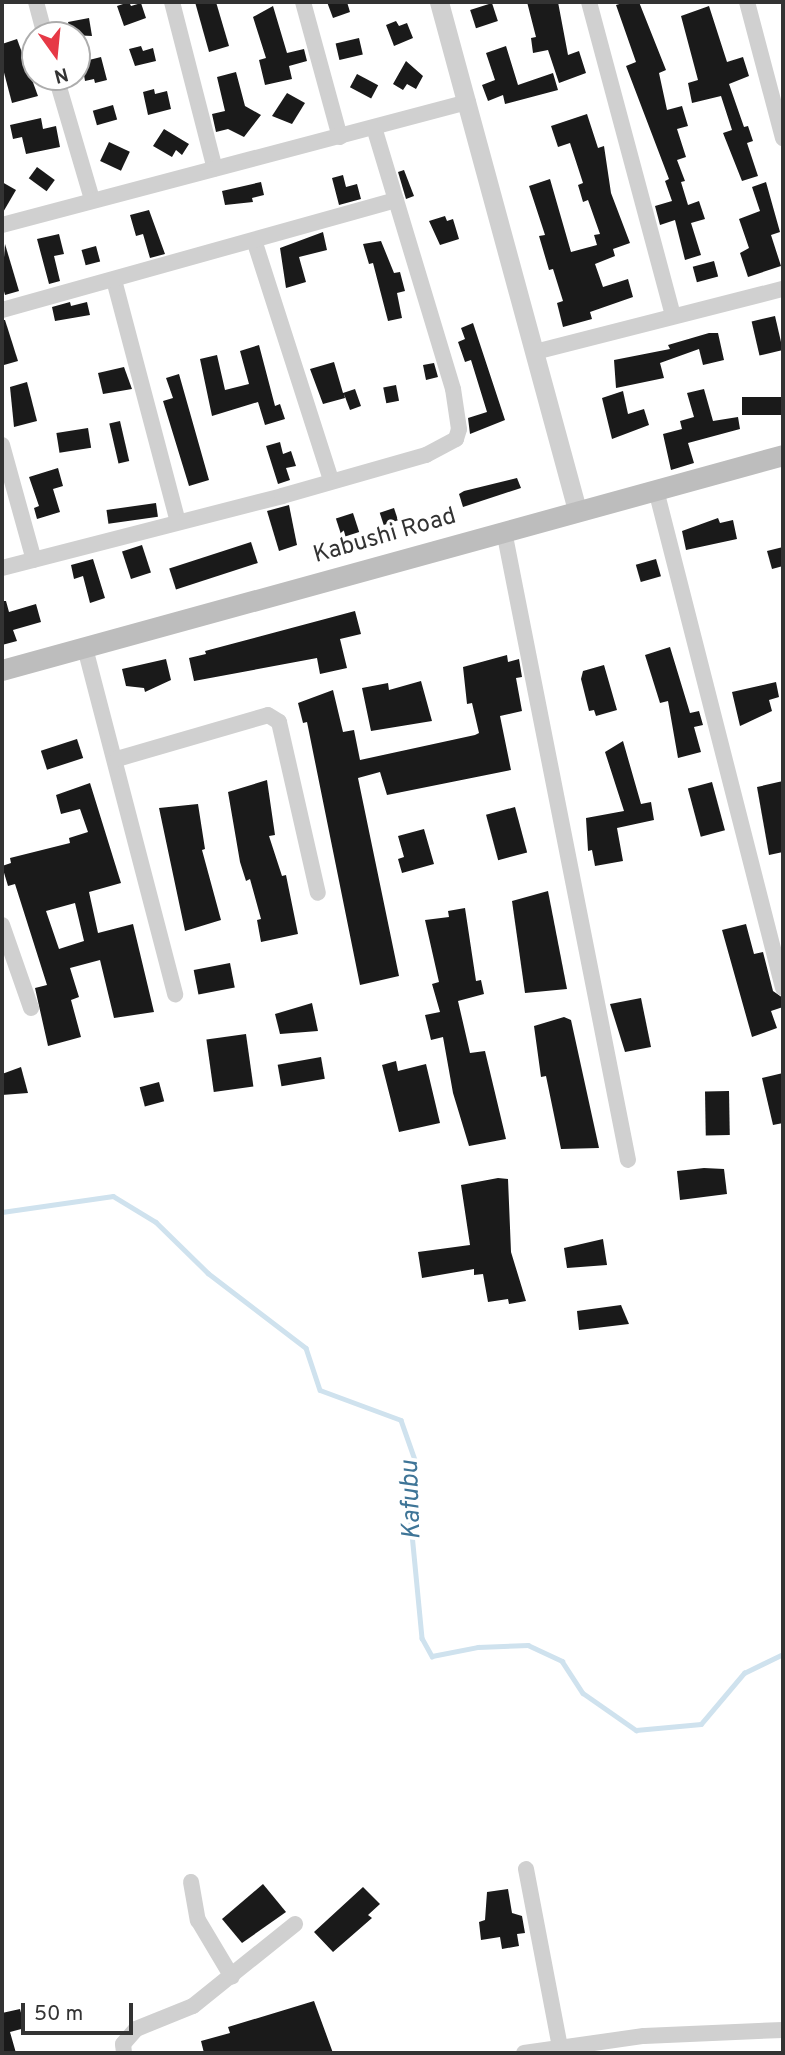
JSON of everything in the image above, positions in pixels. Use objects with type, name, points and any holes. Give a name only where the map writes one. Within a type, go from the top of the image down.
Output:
[{"type":"main road","name":"Kabushi Road","points":[[2,670],[783,455]]},
{"type":"street","points":[[36,2],[41,21]]},
{"type":"street","points":[[172,2],[215,169]]},
{"type":"street","points":[[303,2],[340,137]]},
{"type":"street","points":[[439,2],[578,510]]},
{"type":"street","points":[[590,2],[673,315]]},
{"type":"street","points":[[747,2],[783,138]]},
{"type":"street","points":[[60,91],[92,199]]},
{"type":"street","points":[[2,225],[92,199],[468,102]]},
{"type":"street","points":[[2,568],[426,455],[456,439],[460,429],[453,388],[374,128]]},
{"type":"street","points":[[2,310],[396,200]]},
{"type":"street","points":[[254,240],[331,480]]},
{"type":"street","points":[[114,280],[178,522]]},
{"type":"street","points":[[534,352],[783,289]]},
{"type":"street","points":[[2,445],[34,560]]},
{"type":"street","points":[[656,490],[783,988]]},
{"type":"street","points":[[504,531],[628,1160]]},
{"type":"street","points":[[85,648],[117,760],[175,994]]},
{"type":"street","points":[[117,760],[268,715],[279,722],[318,893]]},
{"type":"street","points":[[2,925],[31,1008]]},
{"type":"street","points":[[526,1869],[560,2048]]},
{"type":"street","points":[[191,1882],[198,1920],[232,1977]]},
{"type":"street","points":[[124,2053],[123,2044],[136,2029],[193,2006],[295,1924]]},
{"type":"street","points":[[524,2053],[783,2030]]},
{"type":"building","points":[[129,2],[131,6],[141,3],[146,18],[124,26],[117,6]]},
{"type":"building","points":[[195,2],[216,2],[229,46],[209,52]]},
{"type":"building","points":[[327,2],[347,2],[350,12],[333,18]]},
{"type":"building","points":[[527,2],[558,2],[568,55],[579,51],[586,73],[559,83],[548,50],[533,53],[531,38],[536,37]]},
{"type":"building","points":[[639,2],[666,70],[659,73],[667,110],[682,106],[688,126],[677,129],[686,157],[677,160],[685,181],[681,182],[688,205],[699,201],[705,219],[691,223],[701,255],[685,260],[675,220],[660,225],[655,206],[672,201],[665,181],[669,179],[626,66],[636,62],[616,5]]},
{"type":"building","points":[[492,3],[498,21],[476,28],[470,10]]},
{"type":"building","points":[[273,6],[287,53],[304,49],[307,61],[289,66],[292,79],[265,85],[259,60],[266,58],[253,17]]},
{"type":"building","points":[[709,6],[727,62],[743,57],[749,76],[729,84],[744,127],[748,126],[753,141],[747,143],[758,176],[742,181],[723,133],[732,130],[721,96],[692,103],[688,83],[698,80],[681,16]]},
{"type":"building","points":[[396,21],[399,26],[407,23],[413,38],[394,46],[386,25]]},
{"type":"building","points":[[359,38],[363,55],[339,60],[336,43]]},
{"type":"building","points":[[17,39],[21,50],[21,91],[36,91],[38,96],[12,103],[2,65],[2,44]]},
{"type":"building","points":[[141,46],[143,51],[153,48],[156,61],[135,66],[129,49]]},
{"type":"building","points":[[506,46],[518,85],[553,73],[558,90],[505,104],[503,95],[488,101],[482,85],[495,80],[486,53]]},
{"type":"building","points":[[101,57],[107,80],[95,83],[94,79],[91,80],[91,60]]},
{"type":"building","points":[[406,61],[423,76],[416,89],[407,84],[403,90],[393,84]]},
{"type":"building","points":[[236,72],[245,106],[261,115],[244,137],[228,129],[216,132],[212,114],[225,111],[217,77]]},
{"type":"building","points":[[357,74],[378,85],[371,99],[350,87]]},
{"type":"building","points":[[154,89],[155,94],[167,91],[171,109],[148,115],[143,92]]},
{"type":"building","points":[[287,93],[305,103],[292,124],[272,116]]},
{"type":"building","points":[[113,105],[117,119],[97,125],[93,111]]},
{"type":"building","points":[[587,114],[598,148],[604,146],[611,193],[630,243],[613,249],[615,256],[595,264],[603,287],[628,279],[633,297],[590,312],[592,319],[563,327],[557,303],[563,301],[553,269],[549,270],[539,236],[545,235],[529,186],[550,179],[571,252],[597,245],[594,235],[600,234],[588,200],[583,202],[578,185],[583,183],[570,143],[558,147],[551,126]]},
{"type":"building","points":[[41,118],[43,129],[56,126],[60,147],[26,154],[22,137],[13,139],[10,125]]},
{"type":"building","points":[[164,129],[189,144],[182,155],[176,150],[172,157],[153,146]]},
{"type":"building","points":[[109,142],[130,152],[121,171],[100,161]]},
{"type":"building","points":[[37,167],[55,180],[47,191],[29,178]]},
{"type":"building","points":[[404,170],[414,196],[406,199],[398,172]]},
{"type":"building","points":[[343,175],[346,187],[357,184],[361,199],[339,205],[332,178]]},
{"type":"building","points":[[2,182],[16,190],[2,214]]},
{"type":"building","points":[[261,182],[264,195],[252,198],[253,202],[225,205],[222,191]]},
{"type":"building","points":[[766,182],[780,232],[771,235],[781,266],[748,277],[740,253],[749,248],[739,219],[760,211],[752,187]]},
{"type":"building","points":[[149,210],[165,254],[150,258],[143,234],[136,236],[130,215]]},
{"type":"building","points":[[445,216],[447,221],[453,219],[459,239],[440,245],[429,221]]},
{"type":"building","points":[[323,232],[327,250],[299,257],[306,282],[286,288],[280,248]]},
{"type":"building","points":[[59,234],[64,254],[54,256],[60,281],[49,284],[37,239]]},
{"type":"building","points":[[381,241],[394,273],[400,272],[405,291],[397,293],[402,318],[388,321],[373,263],[369,264],[363,244]]},
{"type":"building","points":[[5,244],[19,291],[5,295],[2,284]]},
{"type":"building","points":[[96,246],[100,261],[86,265],[82,250]]},
{"type":"building","points":[[714,261],[718,276],[697,282],[693,267]]},
{"type":"building","points":[[70,302],[71,306],[87,302],[90,315],[55,321],[52,307]]},
{"type":"building","points":[[775,316],[783,350],[759,356],[752,321]]},
{"type":"building","points":[[2,320],[5,320],[18,361],[4,365]]},
{"type":"building","points":[[473,323],[505,420],[470,434],[468,418],[487,412],[471,360],[465,362],[458,342],[465,339],[461,328]]},
{"type":"building","points":[[709,333],[718,333],[724,360],[703,365],[699,349],[660,363],[664,378],[616,388],[614,360],[670,349],[668,345]]},
{"type":"building","points":[[259,345],[275,406],[280,404],[285,419],[265,425],[258,402],[212,416],[200,359],[217,355],[225,390],[249,384],[240,351]]},
{"type":"building","points":[[334,362],[343,393],[355,389],[361,406],[350,410],[344,394],[345,398],[323,404],[310,369]]},
{"type":"building","points":[[434,363],[438,377],[426,380],[423,365]]},
{"type":"building","points":[[124,367],[132,389],[103,394],[98,373]]},
{"type":"building","points":[[179,374],[209,480],[189,486],[163,401],[173,398],[166,378]]},
{"type":"building","points":[[27,382],[37,421],[14,427],[10,387]]},
{"type":"building","points":[[396,385],[399,401],[386,403],[383,387]]},
{"type":"building","points":[[704,389],[713,421],[738,417],[740,429],[688,443],[694,463],[671,470],[663,434],[682,429],[680,421],[694,417],[687,393]]},
{"type":"building","points":[[623,391],[628,414],[644,409],[649,425],[612,439],[602,398]]},
{"type":"building","points":[[742,397],[783,397],[783,415],[742,415]]},
{"type":"building","points":[[120,421],[129,461],[119,463],[109,423]]},
{"type":"building","points":[[88,428],[91,448],[60,453],[56,433]]},
{"type":"building","points":[[280,442],[283,454],[291,451],[296,466],[286,468],[290,480],[278,484],[266,446]]},
{"type":"building","points":[[58,468],[63,486],[53,489],[60,512],[37,519],[34,508],[39,506],[29,477]]},
{"type":"building","points":[[517,478],[521,488],[463,507],[459,494],[464,491]]},
{"type":"building","points":[[156,503],[158,517],[108,524],[106,510]]},
{"type":"building","points":[[289,505],[297,545],[279,551],[267,511]]},
{"type":"building","points":[[394,508],[398,520],[384,525],[380,513]]},
{"type":"building","points":[[353,513],[359,532],[342,538],[336,519]]},
{"type":"building","points":[[718,518],[720,523],[733,520],[737,539],[686,550],[682,531]]},
{"type":"building","points":[[251,542],[258,563],[176,589],[169,569]]},
{"type":"building","points":[[142,545],[151,573],[131,579],[122,551]]},
{"type":"building","points":[[783,547],[783,566],[772,569],[767,551]]},
{"type":"building","points":[[93,559],[105,598],[90,603],[83,576],[74,579],[71,565]]},
{"type":"building","points":[[656,559],[661,576],[641,582],[636,565]]},
{"type":"building","points":[[2,601],[6,601],[9,612],[36,604],[41,622],[13,630],[17,641],[2,645]]},
{"type":"building","points":[[355,611],[361,634],[340,639],[347,668],[320,674],[317,658],[194,681],[189,658],[206,654],[205,651]]},
{"type":"building","points":[[670,647],[690,713],[699,711],[703,725],[694,727],[701,752],[678,758],[668,701],[660,703],[645,655]]},
{"type":"building","points":[[507,655],[508,662],[519,659],[522,677],[516,678],[522,711],[500,716],[511,770],[387,795],[380,772],[358,778],[399,976],[360,985],[307,722],[303,723],[298,703],[333,690],[343,732],[354,730],[360,760],[475,735],[479,733],[472,703],[467,704],[463,667]]},
{"type":"building","points":[[166,659],[171,680],[145,692],[144,688],[126,686],[122,669]]},
{"type":"building","points":[[604,665],[617,710],[596,716],[594,710],[589,711],[581,679],[583,671]]},
{"type":"building","points":[[421,681],[432,721],[371,731],[362,688],[388,683],[389,690]]},
{"type":"building","points":[[776,682],[779,697],[769,700],[772,711],[740,726],[732,692]]},
{"type":"building","points":[[77,739],[83,758],[47,770],[41,751]]},
{"type":"building","points":[[623,741],[641,804],[651,802],[654,820],[617,828],[623,861],[595,866],[592,850],[588,851],[586,818],[624,811],[605,752]]},
{"type":"building","points":[[267,780],[275,835],[269,836],[282,876],[286,875],[298,934],[261,942],[257,920],[261,919],[250,879],[246,881],[240,862],[228,792]]},
{"type":"building","points":[[783,781],[783,852],[769,855],[757,787]]},
{"type":"building","points":[[712,782],[725,830],[701,837],[688,788]]},
{"type":"building","points":[[90,783],[121,883],[89,892],[98,933],[133,924],[154,1012],[114,1018],[100,960],[70,968],[79,997],[71,1000],[81,1037],[48,1046],[35,988],[47,985],[15,884],[8,886],[2,866],[11,863],[10,858],[70,843],[69,838],[88,832],[80,809],[61,814],[56,795]],"holes":[[[75,903],[84,941],[59,949],[46,911]]]},
{"type":"building","points":[[198,804],[205,849],[202,850],[221,920],[185,931],[159,808]]},
{"type":"building","points":[[515,807],[527,852],[498,860],[486,815]]},
{"type":"building","points":[[424,829],[434,864],[402,873],[398,859],[404,857],[398,836]]},
{"type":"building","points":[[548,891],[567,989],[525,993],[512,901]]},
{"type":"building","points":[[465,908],[476,981],[481,980],[484,994],[458,1001],[470,1053],[485,1051],[506,1139],[469,1146],[453,1093],[443,1037],[431,1040],[425,1015],[440,1012],[432,984],[439,982],[425,920],[449,917],[448,911]]},
{"type":"building","points":[[746,924],[754,954],[763,952],[773,991],[783,998],[783,1007],[771,1011],[777,1028],[752,1037],[722,930]]},
{"type":"building","points":[[230,963],[235,988],[198,995],[194,970]]},
{"type":"building","points":[[641,998],[651,1047],[625,1052],[610,1004]]},
{"type":"building","points":[[312,1003],[318,1031],[280,1034],[275,1014]]},
{"type":"building","points":[[564,1017],[571,1020],[599,1148],[561,1149],[546,1076],[541,1077],[534,1026]]},
{"type":"building","points":[[246,1034],[253,1086],[214,1092],[206,1040]]},
{"type":"building","points":[[321,1057],[325,1079],[281,1086],[278,1065]]},
{"type":"building","points":[[396,1061],[398,1071],[426,1064],[440,1123],[399,1132],[382,1065]]},
{"type":"building","points":[[21,1067],[28,1093],[2,1095],[2,1074]]},
{"type":"building","points":[[783,1073],[783,1123],[773,1125],[762,1078]]},
{"type":"building","points":[[159,1082],[164,1101],[145,1106],[140,1087]]},
{"type":"building","points":[[705,1091],[729,1091],[730,1135],[706,1135]]},
{"type":"building","points":[[724,1169],[727,1194],[680,1200],[677,1171]]},
{"type":"building","points":[[498,1178],[508,1179],[511,1252],[526,1301],[509,1304],[508,1299],[488,1302],[483,1274],[474,1275],[474,1269],[422,1278],[418,1252],[470,1245],[461,1185]]},
{"type":"building","points":[[603,1239],[607,1265],[567,1268],[564,1248]]},
{"type":"building","points":[[621,1305],[629,1324],[579,1330],[577,1311]]},
{"type":"building","points":[[263,1884],[286,1912],[242,1943],[222,1919]]},
{"type":"building","points":[[363,1887],[380,1904],[368,1915],[372,1918],[333,1952],[314,1932]]},
{"type":"building","points":[[508,1889],[512,1913],[522,1916],[525,1933],[517,1934],[519,1946],[502,1949],[500,1937],[481,1940],[479,1922],[485,1920],[487,1892]]},
{"type":"building","points":[[314,2001],[333,2053],[204,2053],[201,2041],[230,2033],[228,2027]]},
{"type":"building","points":[[20,2009],[25,2028],[10,2032],[16,2053],[2,2053],[2,2013]]},
{"type":"waterway","name":"Kafubu","points":[[2,1212],[113,1196],[156,1222],[208,1273],[306,1348],[320,1390],[401,1420],[415,1460],[410,1513],[422,1638],[432,1656],[478,1647],[528,1645],[562,1661],[583,1693],[636,1730],[701,1724],[744,1673],[783,1654]]}]
